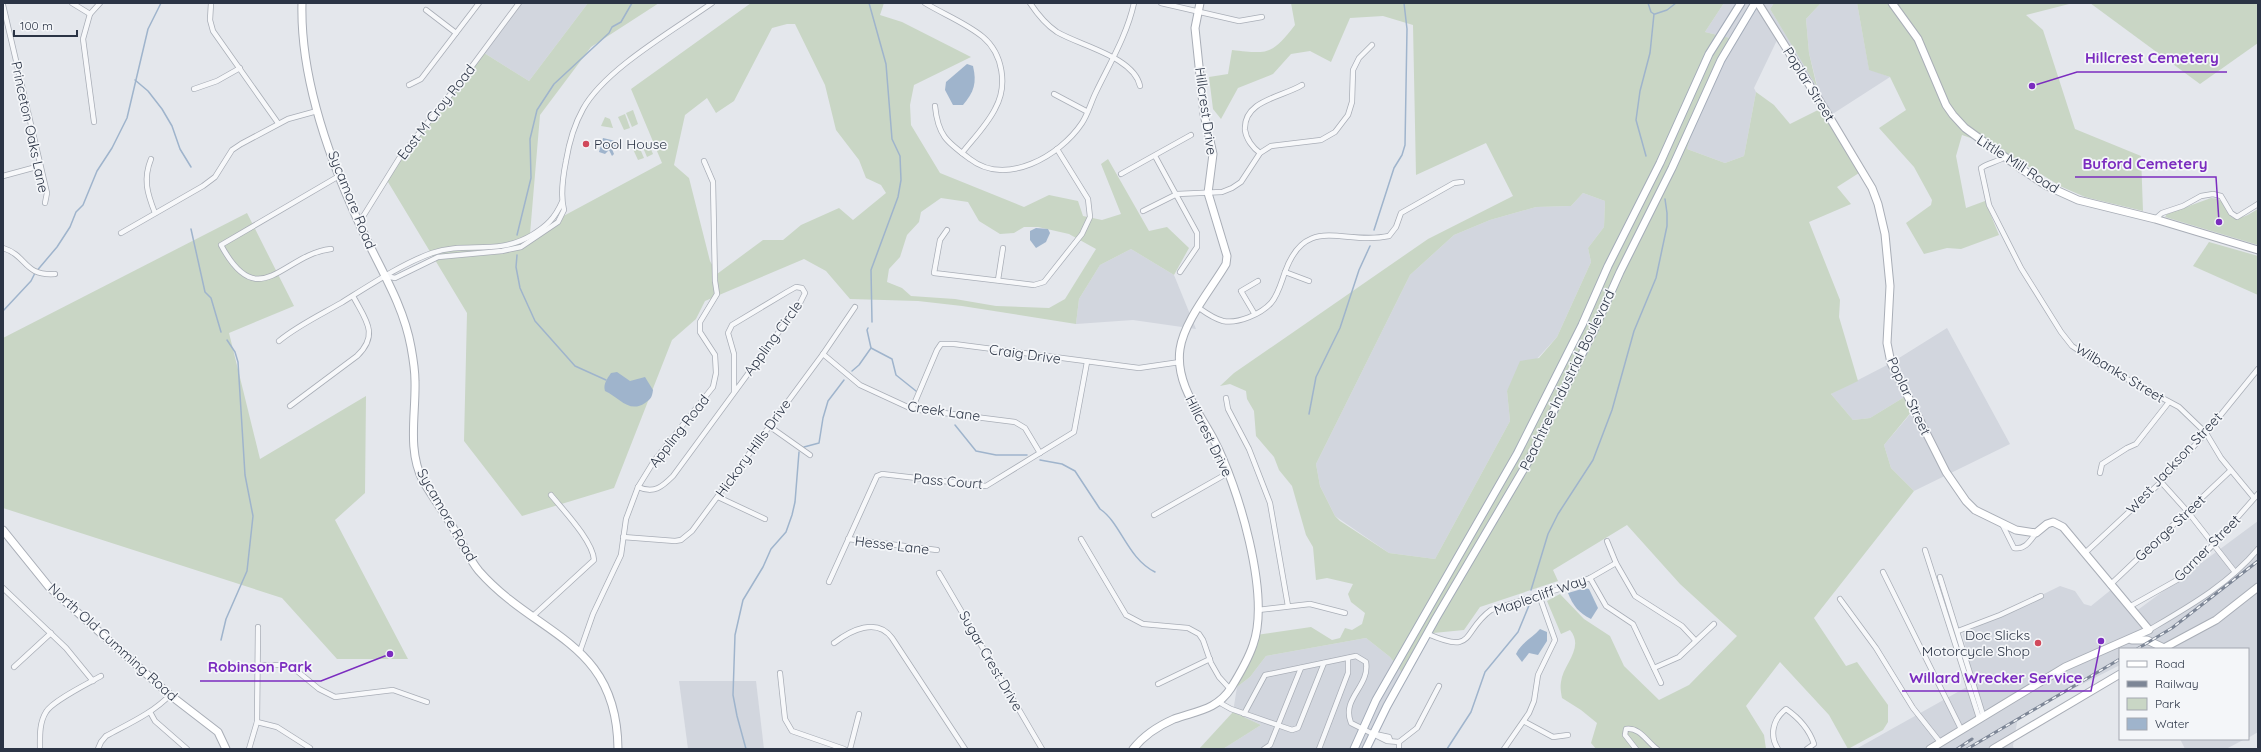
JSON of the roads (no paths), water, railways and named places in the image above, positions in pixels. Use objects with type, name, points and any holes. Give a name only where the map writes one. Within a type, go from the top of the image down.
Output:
[{"type":"street","points":[[72,3],[90,14]]},
{"type":"street","points":[[94,122],[83,39],[90,14],[100,3]]},
{"type":"street","points":[[211,3],[210,20],[213,31],[278,123]]},
{"type":"street","name":"Sycamore Road","points":[[302,3],[304,40],[317,110],[339,176],[359,223],[386,276],[406,326],[416,379],[413,439],[415,458],[422,479],[478,570],[499,590],[580,651],[596,671],[611,701],[615,715],[618,749]]},
{"type":"street","points":[[409,84],[421,79],[479,3]]},
{"type":"street","name":"East M Croy Road","points":[[359,223],[400,157],[458,85],[519,3]]},
{"type":"street","points":[[279,341],[386,276],[431,253],[446,250],[499,248],[519,242],[547,226],[556,215],[562,202],[564,168],[570,137],[590,97],[613,73],[712,3]]},
{"type":"street","points":[[925,3],[983,37],[996,54],[1001,69],[1002,86],[995,110],[962,153]]},
{"type":"street","points":[[1030,3],[1039,17],[1053,29],[1133,70],[1140,86]]},
{"type":"street","points":[[935,106],[937,124],[941,134],[979,166],[1009,170],[1024,168],[1056,149],[1070,138],[1083,122],[1086,111],[1128,26],[1134,3]]},
{"type":"street","points":[[1161,3],[1239,21],[1262,17]]},
{"type":"street","name":"Hillcrest Drive","points":[[1133,749],[1142,739],[1156,728],[1174,719],[1211,708],[1221,701],[1230,689],[1254,645],[1258,610],[1255,580],[1242,512],[1228,473],[1214,441],[1192,406],[1186,389],[1180,362],[1182,339],[1226,264],[1227,256],[1208,193],[1213,154],[1204,114],[1194,28],[1200,3]]},
{"type":"street","name":"Peachtree Industrial Boulevard","points":[[1354,749],[1376,700],[1517,454],[1582,325],[1608,266],[1649,186],[1709,54],[1741,3]]},
{"type":"street","name":"Peachtree Industrial Boulevard","points":[[1366,749],[1428,634],[1528,460],[1594,330],[1620,272],[1661,192],[1720,60],[1755,3]]},
{"type":"street","name":"Poplar Street","points":[[1758,3],[1872,188],[1878,204],[1885,234],[1890,286],[1887,347],[1891,363],[1946,472],[1975,510],[2016,530],[2036,533]]},
{"type":"street","name":"Little Mill Road","points":[[1892,3],[1918,39],[1946,105],[1953,115],[1965,128],[2047,186],[2078,200],[2155,219],[2258,250]]},
{"type":"street","name":"Princeton Oaks Lane","points":[[3,5],[47,193],[45,203]]},
{"type":"street","points":[[426,10],[456,33]]},
{"type":"street","points":[[1143,212],[1177,194],[1208,193],[1232,188],[1241,182],[1260,153],[1271,146],[1321,140],[1335,132],[1348,115],[1352,102],[1353,70],[1359,58],[1372,45]]},
{"type":"street","points":[[194,89],[217,81],[240,68]]},
{"type":"street","points":[[1260,153],[1251,144],[1246,134],[1245,124],[1250,111],[1259,103],[1291,92],[1302,85]]},
{"type":"street","points":[[1054,94],[1086,111]]},
{"type":"street","points":[[121,233],[203,186],[215,177],[232,150],[278,123],[317,110]]},
{"type":"street","points":[[1121,174],[1191,135]]},
{"type":"street","points":[[947,230],[940,240],[934,272],[1034,285],[1044,282],[1078,240],[1088,223],[1090,210],[1088,198],[1056,149]]},
{"type":"street","points":[[1155,156],[1197,233],[1197,247],[1180,272]]},
{"type":"street","name":"Wilbanks Street","points":[[2005,157],[1996,162],[1988,163],[1981,168],[1989,204],[2047,313],[2072,346],[2099,364],[2179,407],[2206,433],[2230,471],[2256,496]]},
{"type":"street","points":[[151,159],[147,170],[146,186],[156,213]]},
{"type":"street","name":"Appling Road","points":[[580,651],[593,614],[621,555],[626,519],[638,487],[654,461],[713,387],[716,373],[715,355],[700,332],[700,322],[717,294],[715,281],[713,182],[704,161]]},
{"type":"street","points":[[3,176],[40,166]]},
{"type":"street","points":[[331,249],[320,250],[271,277],[259,279],[246,276],[236,269],[221,245],[339,176]]},
{"type":"street","points":[[1199,308],[1223,321],[1236,321],[1254,314],[1270,304],[1277,295],[1285,272],[1295,251],[1312,238],[1322,235],[1354,238],[1389,236],[1396,227],[1401,213],[1454,183],[1462,182]]},
{"type":"street","points":[[1649,186],[1661,192]]},
{"type":"street","points":[[2155,219],[2162,213],[2183,206],[2205,194],[2221,196],[2231,213],[2236,217],[2258,204]]},
{"type":"street","points":[[3,248],[12,251],[35,273],[55,274]]},
{"type":"street","points":[[998,280],[1003,248]]},
{"type":"street","points":[[1285,272],[1309,281]]},
{"type":"street","points":[[1254,314],[1241,291],[1258,281]]},
{"type":"street","name":"Appling Circle","points":[[638,487],[651,491],[661,487],[673,476],[800,304],[805,293],[802,288],[796,287],[732,325],[728,333],[734,354],[734,392]]},
{"type":"street","points":[[290,406],[367,347],[369,336],[368,325],[353,296]]},
{"type":"street","name":"Hickory Hills Drive","points":[[623,538],[675,541],[681,540],[692,531],[823,354],[855,307]]},
{"type":"street","name":"Craig Drive","points":[[912,409],[937,350],[941,344],[954,344],[1139,368],[1180,362]]},
{"type":"street","name":"Creek Lane","points":[[823,354],[860,385],[912,409],[1015,422],[1025,428],[1040,453]]},
{"type":"street","name":"Pass Court","points":[[829,582],[872,484],[877,476],[882,474],[981,487],[986,486],[1074,432],[1087,362]]},
{"type":"street","name":"West Jackson Street","points":[[2085,553],[2161,482],[2206,433],[2258,370]]},
{"type":"street","points":[[1226,398],[1228,409],[1249,449],[1270,503],[1288,606]]},
{"type":"street","points":[[2100,472],[2102,464],[2136,444],[2169,402]]},
{"type":"street","points":[[769,426],[810,455]]},
{"type":"street","name":"George Street","points":[[2110,585],[2230,471]]},
{"type":"street","points":[[1154,515],[1228,473]]},
{"type":"street","points":[[2161,482],[2188,512],[2235,572]]},
{"type":"street","points":[[533,616],[594,560],[594,553],[575,524],[551,495]]},
{"type":"street","name":"Garner Street","points":[[2129,607],[2177,580],[2214,544],[2256,496]]},
{"type":"street","points":[[718,497],[765,519]]},
{"type":"street","points":[[2002,524],[2014,548],[2024,546],[2047,524],[2053,522],[2062,528],[2085,553],[2110,585],[2149,630]]},
{"type":"street","name":"North Old Cumming Road","points":[[3,530],[49,587],[170,695],[218,732],[226,749]]},
{"type":"street","name":"Hesse Lane","points":[[848,539],[937,550]]},
{"type":"street","points":[[1081,539],[1126,615],[1143,624],[1188,628],[1193,631],[1203,640],[1219,677],[1230,689]]},
{"type":"street","points":[[1607,542],[1616,563],[1635,596],[1682,626],[1695,640]]},
{"type":"street","points":[[1930,749],[2065,667],[2149,630],[2188,607],[2235,572],[2258,549]]},
{"type":"street","points":[[1925,550],[1981,717]]},
{"type":"street","name":"Maplecliff Way","points":[[1428,634],[1447,642],[1459,642],[1468,637],[1481,617],[1491,610],[1590,578],[1616,563]]},
{"type":"street","points":[[1883,572],[1962,729]]},
{"type":"street","name":"Sugar Crest Drive","points":[[939,573],[1042,749]]},
{"type":"street","points":[[1940,577],[1958,631],[1981,717]]},
{"type":"street","points":[[1590,578],[1606,606],[1633,624],[1661,683]]},
{"type":"street","points":[[2128,640],[2143,640],[2163,648],[2216,620],[2258,587]]},
{"type":"street","points":[[3,588],[51,634],[93,681]]},
{"type":"street","points":[[1504,749],[1524,722],[1534,701],[1538,675],[1555,640],[1539,595]]},
{"type":"street","points":[[1958,631],[2000,615],[2041,596]]},
{"type":"street","points":[[1840,599],[1876,648],[1917,714],[1940,742]]},
{"type":"street","points":[[1258,610],[1310,604],[1345,613]]},
{"type":"street","points":[[1654,668],[1678,657],[1714,624]]},
{"type":"street","points":[[834,643],[865,627],[875,626],[884,629],[892,638],[965,749]]},
{"type":"street","points":[[249,749],[257,722],[259,665],[258,627]]},
{"type":"street","points":[[14,667],[51,634]]},
{"type":"street","points":[[1244,714],[1265,675],[1356,656],[1362,658],[1366,662],[1365,678],[1349,705],[1347,715],[1351,723],[1375,733],[1377,736],[1399,742]]},
{"type":"street","points":[[1319,749],[1348,673],[1348,658]]},
{"type":"street","points":[[1158,684],[1210,659]]},
{"type":"street","points":[[1221,701],[1222,704],[1244,714],[1292,730],[1298,728],[1324,663]]},
{"type":"street","points":[[259,665],[283,666],[297,671],[319,689],[335,697],[393,690],[427,702]]},
{"type":"street","points":[[1264,749],[1270,745],[1301,668]]},
{"type":"street","points":[[780,673],[785,718],[792,731],[844,749]]},
{"type":"street","points":[[1993,749],[2119,675]]},
{"type":"street","points":[[40,749],[41,724],[46,711],[68,695],[101,676]]},
{"type":"street","points":[[1399,742],[1417,728],[1439,686]]},
{"type":"street","points":[[98,749],[106,736],[150,712],[170,695]]},
{"type":"street","points":[[1778,749],[1773,733],[1775,719],[1786,709],[1797,717],[1811,736],[1814,744],[1807,749]]},
{"type":"street","points":[[150,712],[155,721],[187,749]]},
{"type":"street","points":[[850,749],[859,714]]},
{"type":"street","points":[[257,722],[277,727],[310,748]]},
{"type":"street","points":[[1524,722],[1553,737],[1568,734]]},
{"type":"street","points":[[1636,749],[1625,735],[1626,729],[1631,728],[1643,734],[1657,749]]},
{"type":"street","points":[[1399,742],[1399,749]]},
{"type":"water","points":[[967,64],[973,66],[975,77],[974,87],[970,96],[963,105],[953,105],[945,90],[946,82]]},
{"type":"water","points":[[603,138],[620,142],[619,147],[612,149],[614,154],[612,156],[609,150],[605,154],[599,152]]},
{"type":"water","points":[[1036,228],[1048,229],[1050,233],[1046,242],[1036,248],[1030,240],[1030,231]]},
{"type":"water","points":[[617,372],[630,381],[645,377],[653,390],[650,399],[639,406],[634,407],[629,406],[605,391],[605,384],[608,377],[611,373]]},
{"type":"water","points":[[1585,588],[1589,589],[1598,608],[1591,619],[1577,609],[1568,593]]},
{"type":"water","points":[[1540,629],[1547,632],[1547,641],[1538,655],[1529,653],[1522,662],[1516,654],[1518,650]]},
{"type":"waterway","points":[[3,311],[31,281],[35,273],[57,247],[70,227],[76,212],[83,205],[97,171],[112,148],[127,118],[148,29],[161,3]]},
{"type":"waterway","points":[[517,235],[531,178],[530,139],[537,110],[554,84],[609,33],[612,27],[621,22],[632,3]]},
{"type":"waterway","points":[[869,3],[886,64],[892,139],[900,156],[901,180],[898,197],[871,270],[872,322]]},
{"type":"waterway","points":[[1374,230],[1394,168],[1402,155],[1405,145],[1407,29],[1404,3]]},
{"type":"waterway","points":[[1648,3],[1651,12],[1654,14]]},
{"type":"waterway","points":[[1655,14],[1667,10],[1676,3]]},
{"type":"waterway","points":[[1646,156],[1636,120],[1640,91],[1650,53],[1654,14]]},
{"type":"waterway","points":[[135,80],[148,91],[162,109],[172,126],[180,149],[191,167]]},
{"type":"waterway","points":[[1531,590],[1548,534],[1558,514],[1593,460],[1612,410],[1634,331],[1656,278],[1667,226],[1665,199]]},
{"type":"waterway","points":[[191,229],[205,292],[211,298],[221,332]]},
{"type":"waterway","points":[[1309,414],[1316,377],[1340,328],[1359,270],[1370,246]]},
{"type":"waterway","points":[[517,255],[516,267],[520,288],[535,321],[575,366],[606,380]]},
{"type":"waterway","points":[[852,371],[859,365],[871,348],[867,330],[868,328]]},
{"type":"waterway","points":[[221,640],[226,619],[247,571],[253,516],[245,475],[238,362],[235,352],[227,340]]},
{"type":"waterway","points":[[871,348],[892,359],[896,375],[916,391]]},
{"type":"waterway","points":[[804,447],[819,443],[823,418],[828,401],[844,380]]},
{"type":"waterway","points":[[955,425],[976,451],[996,455],[1027,455]]},
{"type":"waterway","points":[[746,749],[733,695],[735,635],[743,600],[763,567],[771,549],[786,532],[792,515],[795,502],[799,452]]},
{"type":"waterway","points":[[1040,460],[1062,464],[1075,471],[1100,509],[1114,523],[1131,550],[1145,566],[1155,572]]},
{"type":"waterway","points":[[1447,749],[1471,712],[1485,672],[1518,632],[1530,603]]},
{"type":"railway","points":[[2139,648],[2172,628],[2258,561]]},
{"type":"railway","points":[[1967,749],[2119,660]]},
{"type":"railway","points":[[1957,749],[1972,739]]},
{"type":"place","name":"Hillcrest Cemetery","points":[[2032,86]]},
{"type":"place","name":"Pool House","points":[[586,144]]},
{"type":"place","name":"Buford Cemetery","points":[[2219,222]]},
{"type":"place","name":"Willard Wrecker Service","points":[[2101,641]]},
{"type":"place","name":"Doc Slicks Motorcycle Shop","points":[[2038,643]]},
{"type":"place","name":"Robinson Park","points":[[390,654]]}]
